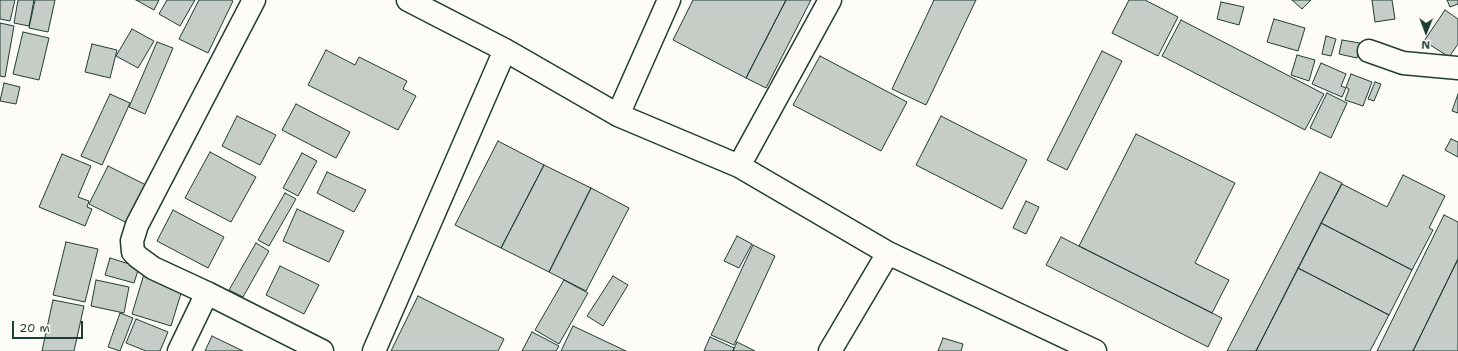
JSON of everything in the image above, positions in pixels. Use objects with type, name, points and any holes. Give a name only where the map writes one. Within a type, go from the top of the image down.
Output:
[{"type":"street","points":[[254,0],[137,226],[132,241],[133,252],[153,268],[207,293],[322,351]]},
{"type":"street","points":[[408,0],[505,50],[618,115],[739,166],[888,253],[1095,351]]},
{"type":"street","points":[[618,115],[670,0]]},
{"type":"street","points":[[739,166],[830,0]]},
{"type":"street","points":[[374,351],[505,50]]},
{"type":"street","points":[[1369,51],[1403,63],[1458,68]]},
{"type":"street","points":[[830,351],[888,253]]},
{"type":"street","points":[[179,351],[207,293]]},
{"type":"building","points":[[0,0],[15,0],[10,21],[0,19]]},
{"type":"building","points":[[18,0],[34,0],[29,26],[14,23]]},
{"type":"building","points":[[35,0],[55,0],[48,32],[29,28]]},
{"type":"building","points":[[136,0],[159,0],[154,10]]},
{"type":"building","points":[[167,0],[195,0],[180,26],[159,14]]},
{"type":"building","points":[[199,0],[233,1],[208,53],[179,39]]},
{"type":"building","points":[[693,0],[786,0],[746,78],[673,40]]},
{"type":"building","points":[[786,0],[811,0],[766,88],[746,78]]},
{"type":"building","points":[[934,0],[976,0],[926,105],[892,89]]},
{"type":"building","points":[[1129,0],[1145,0],[1178,17],[1158,56],[1112,33]]},
{"type":"building","points":[[1292,0],[1311,0],[1302,9]]},
{"type":"building","points":[[1372,0],[1392,0],[1395,19],[1375,22]]},
{"type":"building","points":[[1447,0],[1458,0],[1458,4],[1450,7]]},
{"type":"building","points":[[1221,2],[1244,7],[1239,25],[1217,19]]},
{"type":"building","points":[[1445,10],[1458,19],[1458,44],[1449,57],[1424,41]]},
{"type":"building","points":[[1274,19],[1305,28],[1298,51],[1267,42]]},
{"type":"building","points":[[1181,20],[1324,94],[1305,130],[1162,56]]},
{"type":"building","points":[[0,23],[14,26],[5,77],[0,76]]},
{"type":"building","points":[[132,29],[154,41],[138,68],[116,56]]},
{"type":"building","points":[[23,32],[49,38],[39,80],[13,74]]},
{"type":"building","points":[[1326,36],[1336,39],[1331,56],[1322,54]]},
{"type":"building","points":[[1342,40],[1360,43],[1357,58],[1339,54]]},
{"type":"building","points":[[157,42],[173,48],[145,114],[129,107]]},
{"type":"building","points":[[92,44],[117,50],[110,78],[85,72]]},
{"type":"building","points":[[326,50],[355,65],[359,57],[407,81],[403,89],[416,96],[398,130],[308,85]]},
{"type":"building","points":[[1102,51],[1122,61],[1067,170],[1047,160]]},
{"type":"building","points":[[1297,55],[1315,60],[1309,81],[1291,75]]},
{"type":"building","points":[[820,56],[907,102],[881,151],[793,105]]},
{"type":"building","points":[[1321,63],[1346,74],[1341,86],[1346,88],[1342,97],[1312,84]]},
{"type":"building","points":[[1351,74],[1372,82],[1363,106],[1345,100],[1349,89],[1346,87]]},
{"type":"building","points":[[1375,82],[1381,84],[1374,101],[1368,99]]},
{"type":"building","points":[[4,83],[20,87],[16,104],[0,101]]},
{"type":"building","points":[[1327,93],[1347,103],[1331,138],[1310,128]]},
{"type":"building","points":[[110,94],[130,103],[102,165],[81,156]]},
{"type":"building","points":[[1458,94],[1458,113],[1452,111]]},
{"type":"building","points":[[296,104],[350,132],[336,158],[282,130]]},
{"type":"building","points":[[237,116],[276,135],[260,165],[222,146]]},
{"type":"building","points":[[941,116],[1027,160],[1002,209],[916,165]]},
{"type":"building","points":[[1136,134],[1235,183],[1195,263],[1229,280],[1212,313],[1079,246]]},
{"type":"building","points":[[1451,139],[1458,142],[1458,157],[1445,150]]},
{"type":"building","points":[[498,141],[544,165],[501,248],[455,225]]},
{"type":"building","points":[[210,152],[256,177],[231,222],[185,198]]},
{"type":"building","points":[[302,153],[317,161],[298,196],[283,188]]},
{"type":"building","points":[[62,154],[91,166],[78,197],[89,201],[87,207],[92,209],[85,226],[39,207]]},
{"type":"building","points":[[544,165],[591,188],[549,272],[501,248]]},
{"type":"building","points":[[108,166],[146,185],[127,223],[89,204]]},
{"type":"building","points":[[327,172],[366,190],[354,212],[317,193]]},
{"type":"building","points":[[1320,172],[1342,183],[1256,351],[1227,351]]},
{"type":"building","points":[[1403,175],[1445,196],[1429,228],[1433,230],[1412,270],[1321,223],[1342,184],[1387,207]]},
{"type":"building","points":[[591,188],[629,208],[586,291],[549,272]]},
{"type":"building","points":[[285,193],[296,199],[269,246],[258,240]]},
{"type":"building","points":[[1026,201],[1039,207],[1026,234],[1013,228]]},
{"type":"building","points":[[297,209],[344,231],[329,262],[283,241]]},
{"type":"building","points":[[173,210],[224,237],[208,268],[157,241]]},
{"type":"building","points":[[1444,215],[1458,222],[1458,259],[1413,351],[1377,351]]},
{"type":"building","points":[[1321,223],[1412,270],[1389,315],[1298,268]]},
{"type":"building","points":[[737,236],[752,244],[739,268],[724,261]]},
{"type":"building","points":[[1061,237],[1222,318],[1208,347],[1046,265]]},
{"type":"building","points":[[66,242],[98,249],[85,302],[53,295]]},
{"type":"building","points":[[256,243],[269,251],[243,297],[229,290]]},
{"type":"building","points":[[753,245],[775,256],[734,345],[711,335]]},
{"type":"building","points":[[110,258],[139,267],[134,283],[105,275]]},
{"type":"building","points":[[1458,259],[1458,351],[1413,351]]},
{"type":"building","points":[[280,266],[319,285],[304,314],[266,295]]},
{"type":"building","points":[[1298,268],[1389,315],[1370,351],[1256,351]]},
{"type":"building","points":[[144,274],[183,287],[171,326],[132,314]]},
{"type":"building","points":[[613,276],[628,285],[603,326],[587,316]]},
{"type":"building","points":[[96,280],[129,287],[124,313],[91,306]]},
{"type":"building","points":[[564,280],[588,293],[559,344],[535,330]]},
{"type":"building","points":[[418,296],[504,339],[498,351],[391,351]]},
{"type":"building","points":[[53,300],[84,306],[74,351],[42,351]]},
{"type":"building","points":[[120,313],[133,318],[120,351],[108,347]]},
{"type":"building","points":[[136,319],[168,332],[160,351],[146,351],[126,343]]},
{"type":"building","points":[[573,326],[626,351],[561,351]]},
{"type":"building","points":[[532,332],[559,346],[556,351],[522,351]]},
{"type":"building","points":[[212,336],[243,351],[205,351]]},
{"type":"building","points":[[710,337],[734,348],[733,351],[704,351]]},
{"type":"building","points":[[943,338],[963,344],[961,351],[938,351]]},
{"type":"building","points":[[737,342],[755,351],[733,351]]}]
